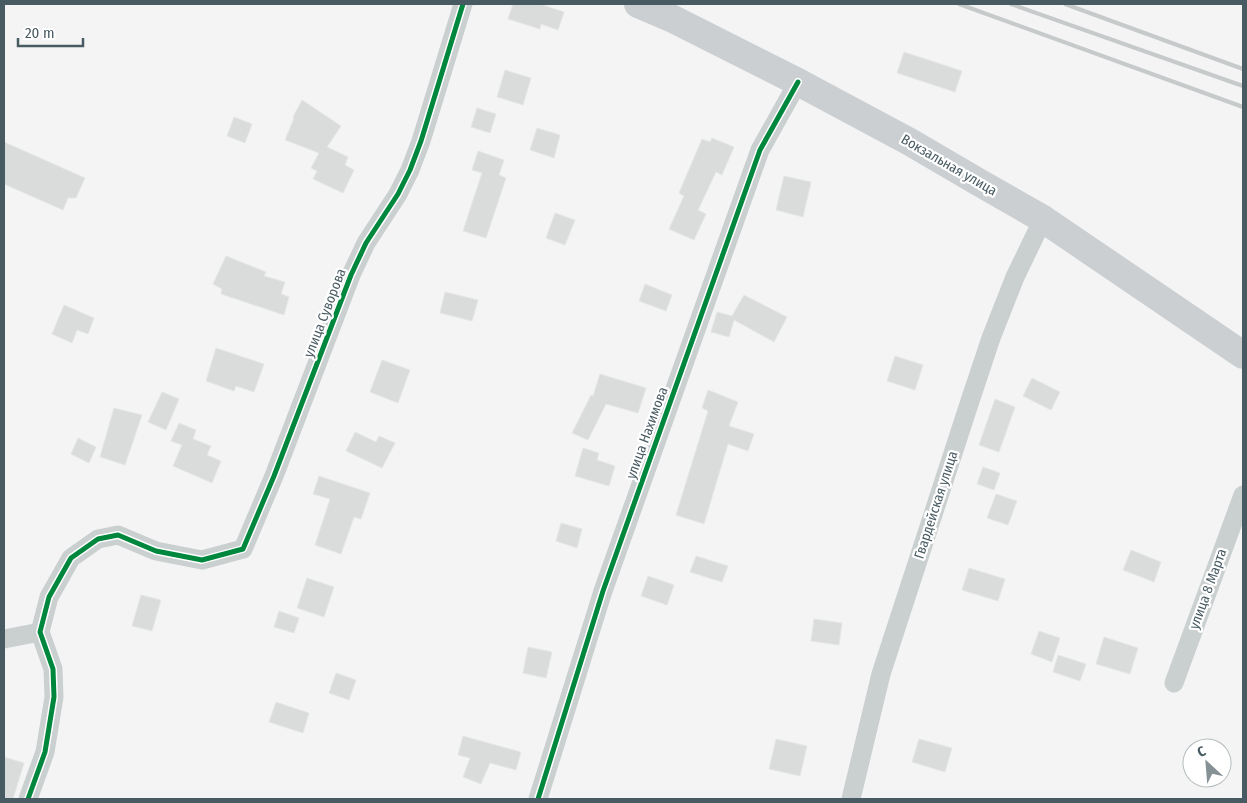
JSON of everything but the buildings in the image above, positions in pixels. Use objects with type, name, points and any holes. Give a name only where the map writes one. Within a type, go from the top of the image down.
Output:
[{"type":"main road","name":"Вокзальная улица","points":[[638,4],[671,18],[798,82],[910,142],[1043,219],[1243,356]]},
{"type":"street","name":"улица Суворова","points":[[40,632],[49,597],[71,558],[98,539],[118,535],[156,551],[202,560],[243,549],[274,476],[351,275],[366,244],[398,194],[410,170],[421,141],[463,4]]},
{"type":"street","name":"улица Нахимова","points":[[538,799],[603,591],[760,150],[798,82]]},
{"type":"street","name":"Гвардейская улица","points":[[851,799],[881,674],[967,410],[1012,286],[1043,219]]},
{"type":"street","name":"улица 8 Марта","points":[[1174,683],[1243,495]]},
{"type":"street","points":[[4,639],[40,632],[53,669],[54,697],[44,752],[28,799]]},
{"type":"railway","points":[[959,4],[1243,107]]},
{"type":"railway","points":[[1011,4],[1243,86]]},
{"type":"railway","points":[[1065,4],[1243,69]]},
{"type":"cycle path","points":[[28,799],[45,752],[54,697],[53,669],[40,632],[49,597],[71,558],[98,539],[118,535],[156,551],[202,560],[243,549],[274,476],[351,275],[366,243],[398,194],[410,170],[421,141],[463,4]]},
{"type":"cycle path","points":[[538,799],[603,591],[760,150],[798,82]]}]
